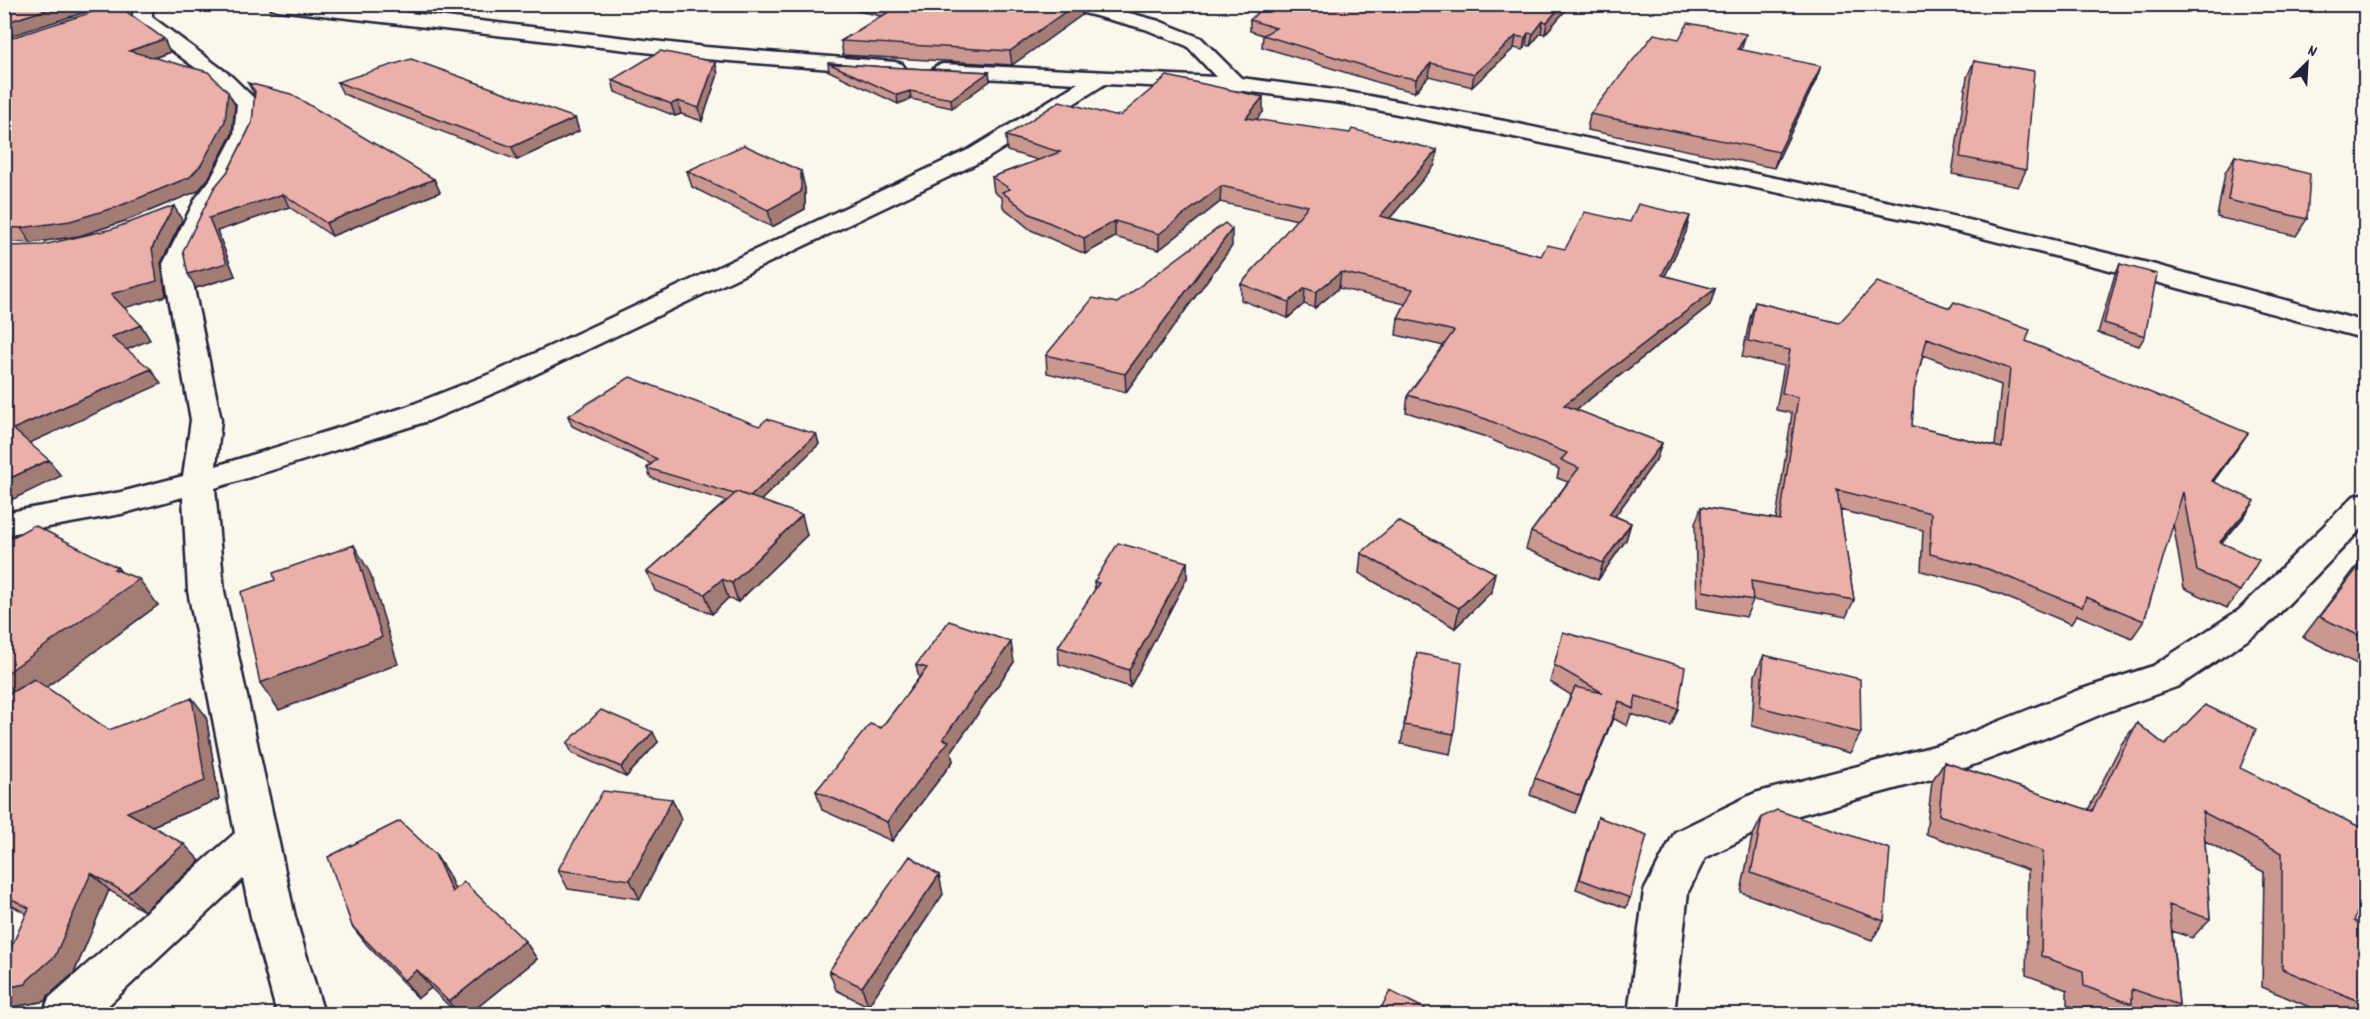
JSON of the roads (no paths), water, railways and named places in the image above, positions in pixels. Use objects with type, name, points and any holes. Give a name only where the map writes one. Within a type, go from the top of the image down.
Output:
[{"type":"street","points":[[278,4],[705,53],[886,67],[1235,84],[1342,97],[1923,216],[2139,269],[2366,331]]},
{"type":"street","points":[[1072,4],[1152,25],[1194,42],[1235,84]]},
{"type":"street","points":[[136,6],[142,8],[142,19],[223,79],[248,103],[245,135],[221,183],[208,198],[176,264],[206,420],[198,482],[206,591],[273,917],[300,1014]]},
{"type":"street","points":[[4,524],[121,502],[198,482],[417,414],[505,378],[978,154],[1100,78]]},
{"type":"street","points":[[176,211],[208,198]]},
{"type":"street","points":[[1651,1014],[1666,891],[1690,845],[1770,805],[1946,759],[2090,702],[2166,676],[2252,619],[2366,504]]},
{"type":"street","points":[[66,1014],[257,839]]}]
